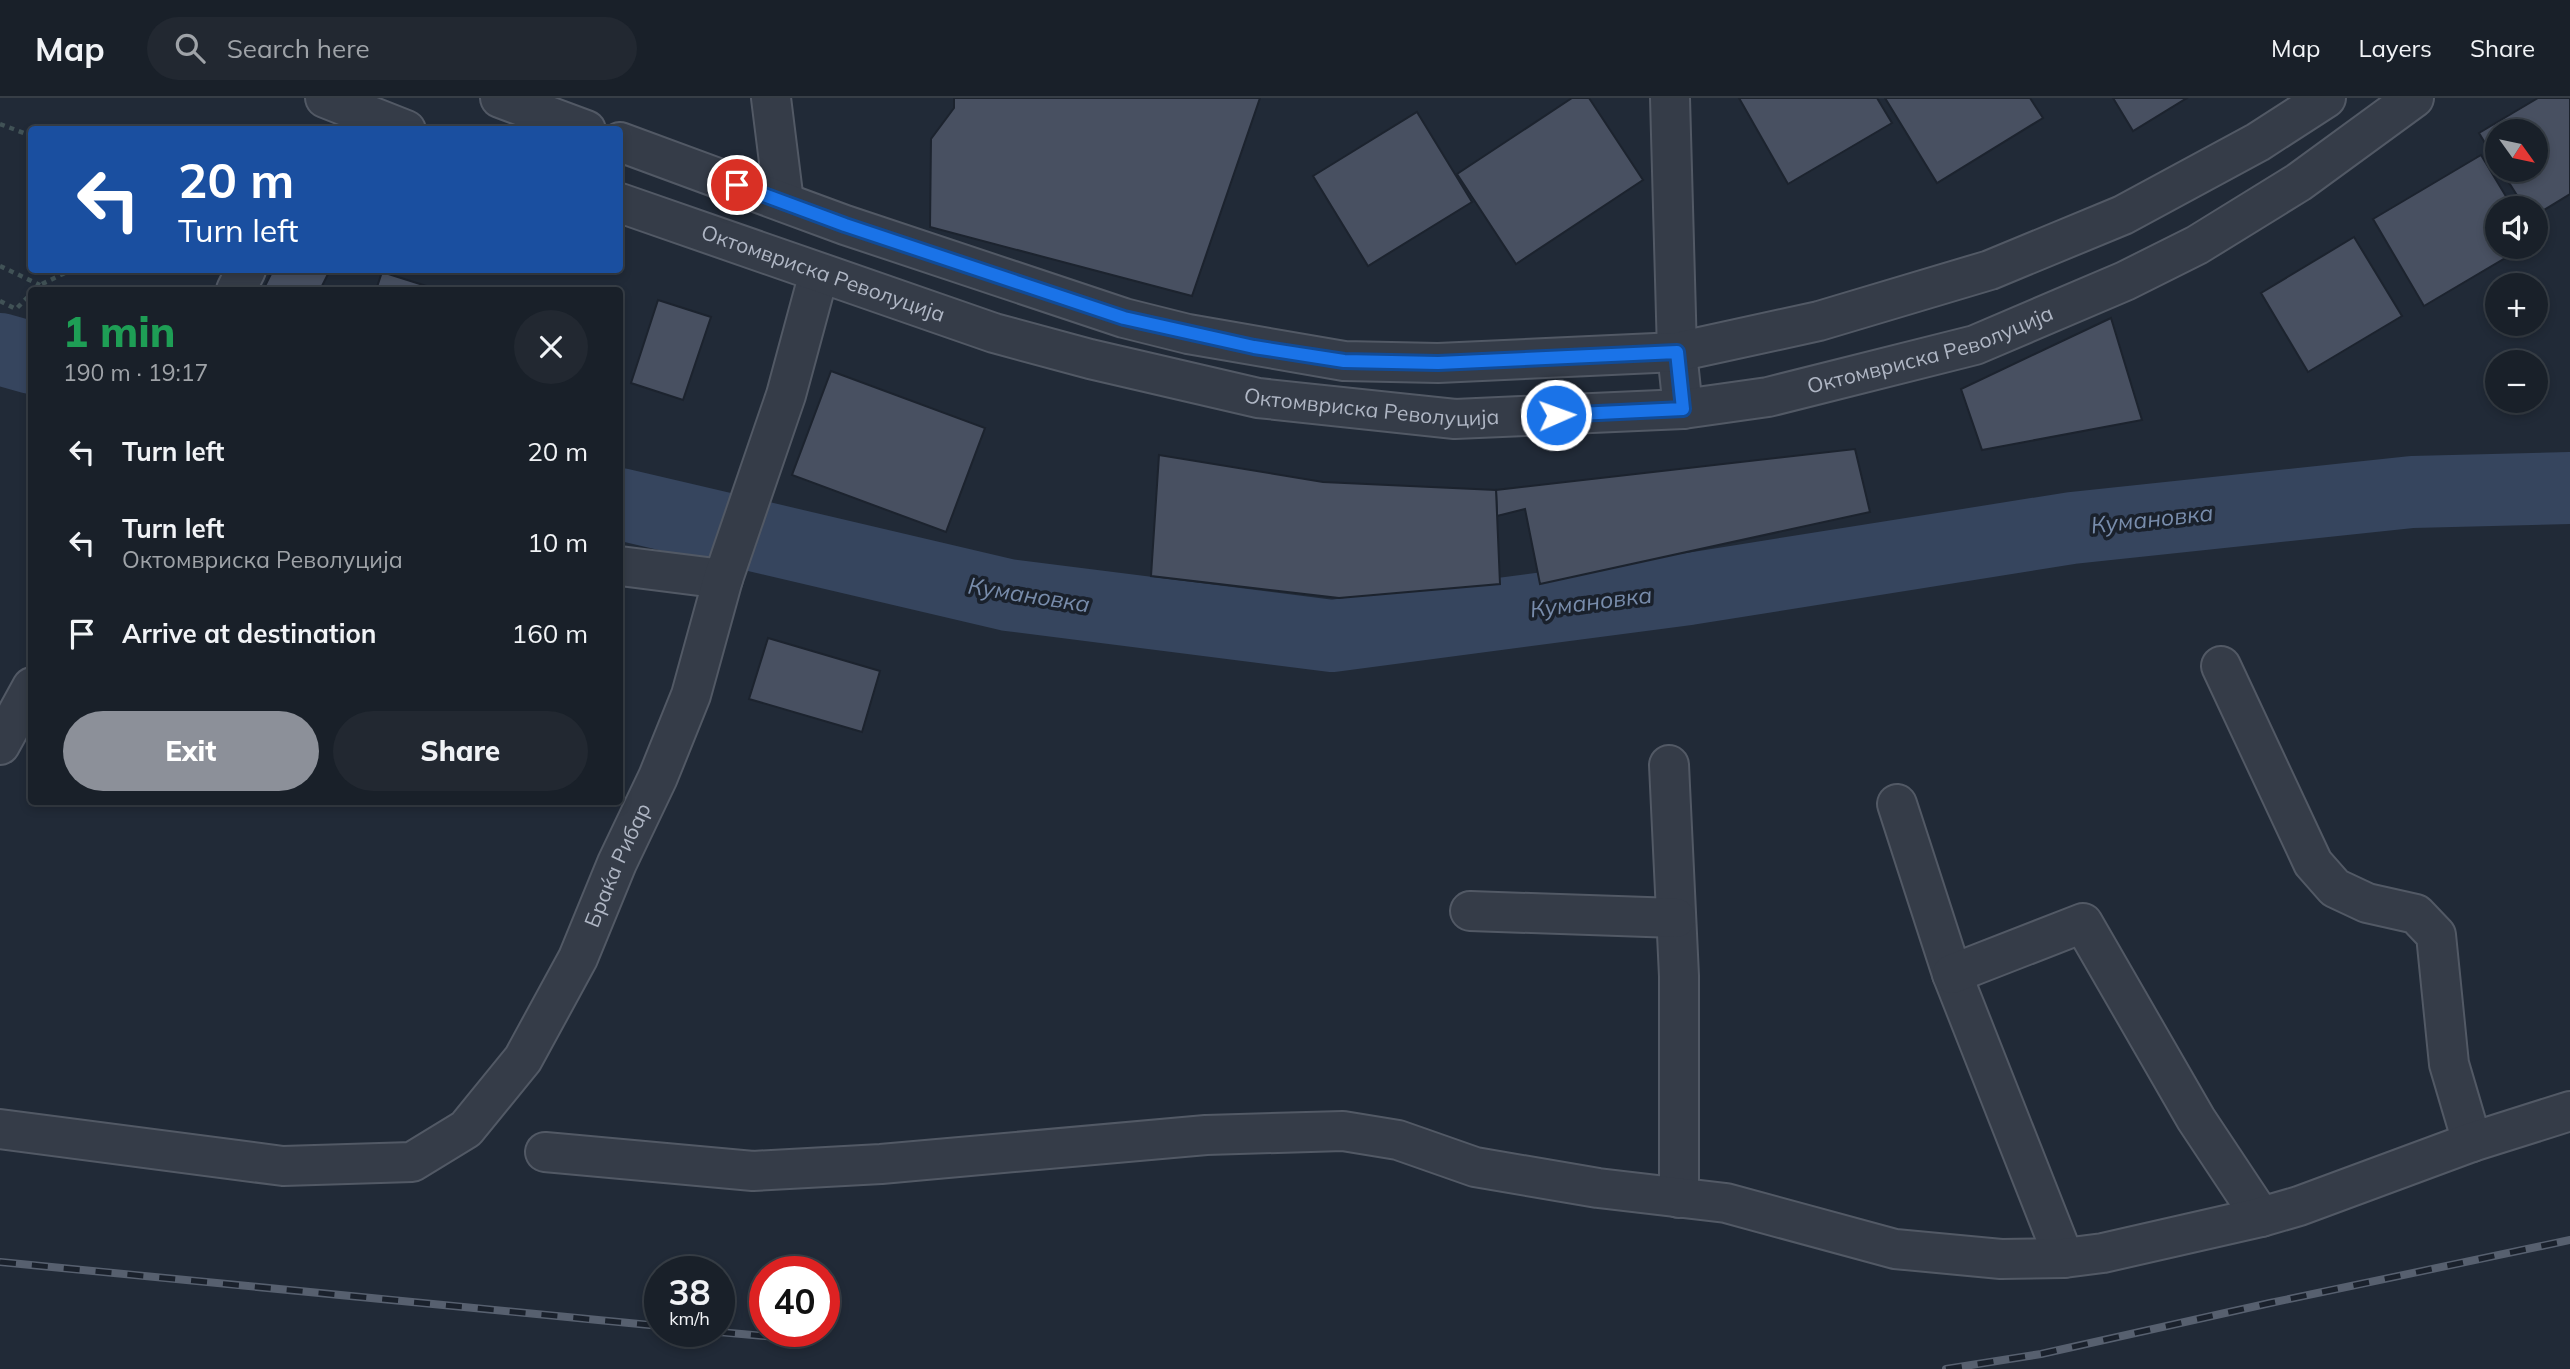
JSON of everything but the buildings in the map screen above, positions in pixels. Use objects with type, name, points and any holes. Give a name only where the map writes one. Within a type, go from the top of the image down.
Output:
[{"type":"street","points":[[500,98],[575,126]]},
{"type":"street","points":[[772,98],[784,202]]},
{"type":"street","points":[[1670,98],[1677,352],[1683,409]]},
{"type":"street","name":"Октомвриска Револуција","points":[[623,143],[784,202],[1124,318],[1254,347],[1344,361],[1438,363],[1677,352],[1819,321],[1990,270],[2123,215],[2258,142],[2326,98]]},
{"type":"street","name":"Октомвриска Револуција","points":[[623,205],[994,333],[1090,359],[1258,398],[1455,419],[1683,409],[1768,397],[1975,345],[2125,281],[2197,245],[2299,182],[2414,98]]},
{"type":"street","points":[[326,106],[393,126]]},
{"type":"street","name":"Браќа Рибар","points":[[0,1129],[283,1166],[412,1162],[466,1129],[523,1059],[578,958],[617,863],[659,777],[691,695],[723,579],[786,395],[820,273]]},
{"type":"street","points":[[623,566],[723,579]]},
{"type":"street","points":[[2221,666],[2313,863],[2335,888],[2367,903],[2416,914],[2437,935],[2449,1064],[2472,1142]]},
{"type":"street","points":[[0,745],[28,694]]},
{"type":"street","points":[[1669,765],[1679,976],[1679,1198]]},
{"type":"street","points":[[1897,804],[1952,974],[2064,1258]]},
{"type":"street","points":[[1470,911],[1676,918]]},
{"type":"street","points":[[1952,974],[2083,923],[2196,1119],[2261,1217]]},
{"type":"street","points":[[545,1152],[753,1171],[894,1163],[1206,1135],[1343,1132],[1398,1140],[1475,1167],[1598,1188],[1726,1203],[1895,1249],[2001,1259],[2064,1258],[2103,1254],[2299,1206],[2472,1142],[2570,1111]]},
{"type":"path","points":[[0,124],[28,134]]},
{"type":"path","points":[[0,266],[40,285],[65,273]]},
{"type":"path","points":[[0,302],[16,309],[28,297]]},
{"type":"waterway","name":"Кумановка","points":[[0,349],[28,357]]},
{"type":"waterway","name":"Кумановка","points":[[623,505],[1008,595],[1332,636],[1689,589],[2072,528],[2412,492],[2570,488]]},
{"type":"railway","points":[[1946,1369],[2041,1354],[2570,1240]]},
{"type":"railway","points":[[0,1262],[644,1324]]},
{"type":"railway","points":[[735,1333],[749,1335]]},
{"type":"route","points":[[737,185],[845,225],[1124,318],[1254,347],[1344,361],[1438,363],[1677,352],[1683,409],[1556,415]]}]
